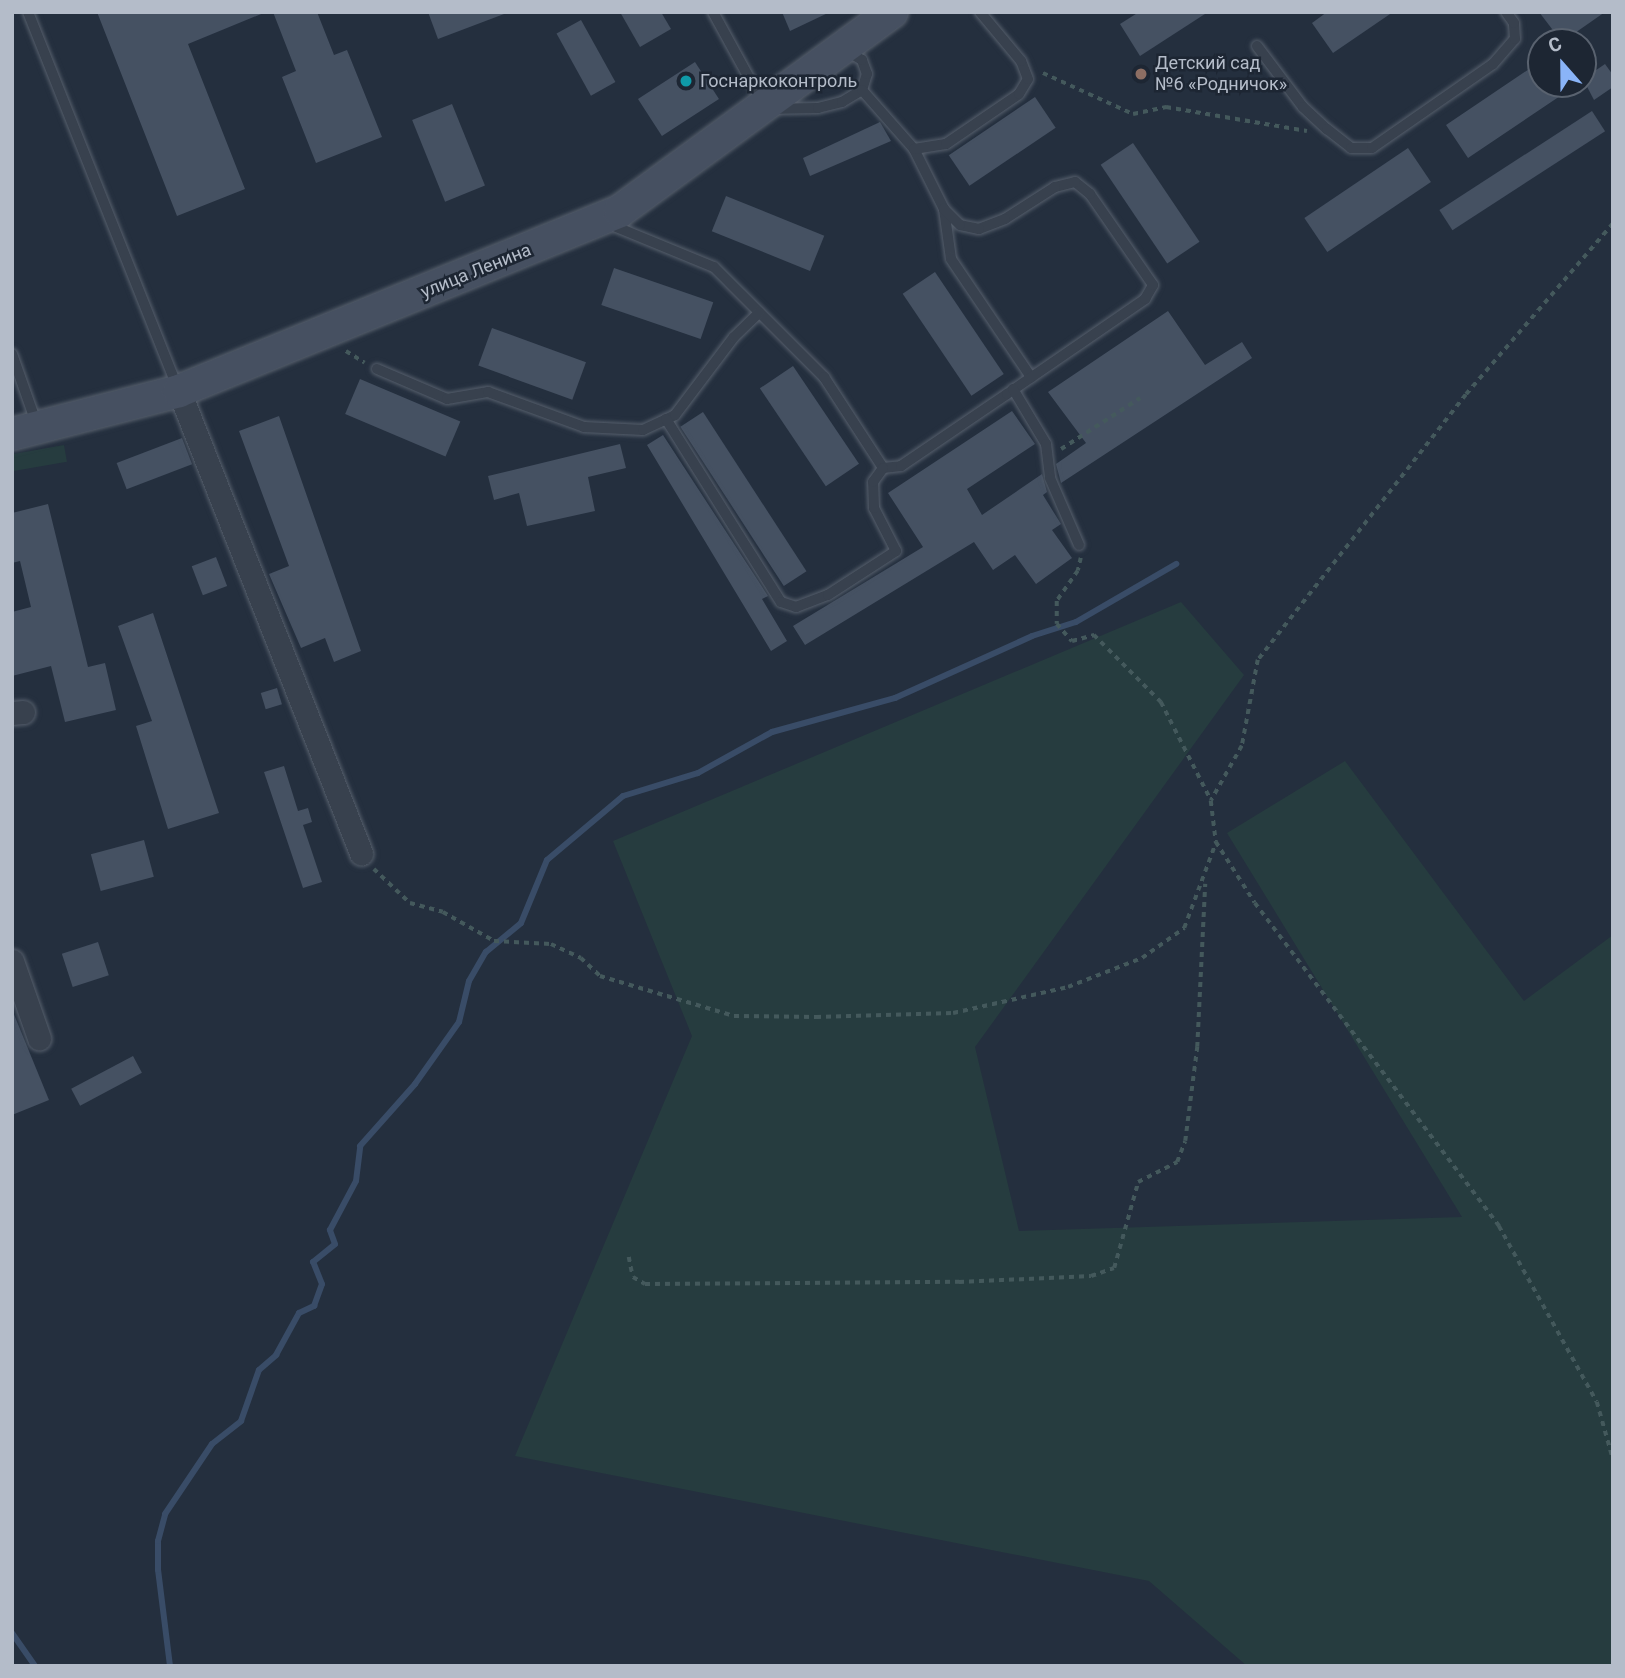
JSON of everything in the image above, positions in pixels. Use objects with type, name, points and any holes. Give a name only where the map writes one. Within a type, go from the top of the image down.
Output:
[{"type":"street","name":"улица Ленина","points":[[25,431],[179,391],[620,211],[766,108],[891,12]]},
{"type":"street","points":[[179,391],[361,855]]},
{"type":"street","points":[[12,961],[39,1038]]},
{"type":"lane","points":[[28,12],[179,391]]},
{"type":"lane","points":[[713,12],[766,108],[818,108],[842,102],[862,90],[867,74],[862,60],[841,51]]},
{"type":"lane","points":[[914,149],[946,144],[1019,94],[1028,79],[1021,61],[981,12]]},
{"type":"lane","points":[[1256,46],[1303,107],[1339,139],[1351,148],[1372,148],[1493,64],[1515,39],[1514,23],[1506,12]]},
{"type":"lane","points":[[666,419],[780,602],[796,607],[828,595],[896,551],[874,508],[873,482],[883,468],[901,466],[1144,299],[1153,285],[1090,194],[1075,182],[1055,187],[1005,219],[979,229],[960,225],[944,209],[914,149],[862,90]]},
{"type":"lane","points":[[944,209],[951,259],[1031,377]]},
{"type":"lane","points":[[600,220],[714,267],[824,377],[883,468]]},
{"type":"lane","points":[[377,369],[447,398],[488,392],[584,427],[643,430],[676,415],[733,337],[759,313]]},
{"type":"lane","points":[[12,354],[25,431]]},
{"type":"lane","points":[[1013,389],[1046,444],[1050,478],[1079,545]]},
{"type":"path","points":[[1021,61],[1133,114],[1166,107],[1339,139]]},
{"type":"path","points":[[1212,801],[1242,746],[1258,660],[1466,395],[1613,225]]},
{"type":"path","points":[[346,351],[377,369]]},
{"type":"path","points":[[1047,458],[1140,398]]},
{"type":"path","points":[[361,855],[410,903],[443,912],[494,941],[551,944],[581,958],[600,976],[734,1016],[953,1013],[1068,987],[1142,958],[1184,928],[1206,879],[1216,842],[1212,801],[1161,702],[1094,635],[1072,641],[1057,624],[1057,601],[1078,571],[1079,545]]},
{"type":"path","points":[[1216,842],[1255,903],[1499,1226],[1597,1402],[1613,1459]]},
{"type":"path","points":[[629,1256],[633,1277],[645,1284],[959,1282],[1091,1276],[1114,1268],[1138,1182],[1177,1162],[1185,1141],[1197,1047],[1206,879]]},
{"type":"green space","points":[[64,445],[67,462],[14,471],[12,454]]},
{"type":"green space","points":[[1181,602],[1244,675],[975,1047],[1019,1231],[1462,1217],[1227,833],[1345,761],[1524,1001],[1613,935],[1613,1666],[1247,1666],[1149,1581],[515,1456],[692,1036],[613,841]]},
{"type":"building","points":[[97,12],[266,12],[188,44],[245,189],[177,216]]},
{"type":"building","points":[[273,12],[317,12],[334,55],[347,50],[382,137],[316,163],[282,77],[296,71]]},
{"type":"building","points":[[428,12],[503,12],[504,14],[438,39]]},
{"type":"building","points":[[620,12],[661,12],[671,29],[640,47]]},
{"type":"building","points":[[782,12],[830,12],[790,31]]},
{"type":"building","points":[[1139,12],[1208,12],[1140,56],[1120,24]]},
{"type":"building","points":[[1327,12],[1393,12],[1333,53],[1312,23]]},
{"type":"building","points":[[1539,12],[1605,12],[1582,28],[1551,28]]},
{"type":"building","points":[[581,20],[615,82],[591,96],[557,34]]},
{"type":"building","name":"Госнаркоконтроль","points":[[695,62],[719,99],[662,136],[638,99]]},
{"type":"building","points":[[1605,64],[1613,75],[1613,87],[1597,98],[1597,69]]},
{"type":"building","points":[[1527,70],[1527,98],[1557,98],[1468,158],[1446,125]]},
{"type":"building","points":[[1035,97],[1056,128],[969,186],[949,155]]},
{"type":"building","points":[[452,104],[485,186],[445,202],[412,120]]},
{"type":"building","points":[[1592,111],[1605,131],[1452,230],[1439,210]]},
{"type":"building","points":[[880,122],[891,141],[810,176],[803,158]]},
{"type":"building","points":[[1133,143],[1200,242],[1167,263],[1101,165]]},
{"type":"building","points":[[1408,148],[1431,182],[1327,252],[1304,218]]},
{"type":"building","points":[[726,196],[824,236],[810,271],[712,231]]},
{"type":"building","points":[[614,268],[713,302],[701,339],[601,305]]},
{"type":"building","points":[[935,272],[1004,374],[971,396],[903,294]]},
{"type":"building","points":[[1168,311],[1205,365],[1242,342],[1252,358],[1061,483],[1056,464],[1086,443],[1048,392]]},
{"type":"building","points":[[492,328],[586,362],[572,400],[478,366]]},
{"type":"building","points":[[793,366],[859,464],[826,486],[760,388]]},
{"type":"building","points":[[360,379],[460,422],[445,457],[345,414]]},
{"type":"building","points":[[1012,411],[1035,444],[967,489],[982,515],[1042,474],[1047,492],[1043,495],[1061,524],[1052,530],[1072,558],[1036,584],[1015,555],[993,570],[974,542],[805,645],[793,626],[923,547],[888,493]]},
{"type":"building","points":[[703,412],[806,571],[784,586],[680,427]]},
{"type":"building","points":[[279,416],[361,651],[334,662],[325,638],[301,648],[269,574],[289,566],[239,431]]},
{"type":"building","points":[[663,435],[768,596],[762,599],[787,641],[771,651],[647,445]]},
{"type":"building","points":[[182,438],[192,464],[127,489],[117,463]]},
{"type":"building","points":[[620,444],[626,468],[588,477],[595,511],[527,526],[519,493],[494,500],[488,476]]},
{"type":"building","points":[[48,504],[88,667],[105,663],[116,710],[65,722],[51,666],[12,676],[12,612],[31,607],[20,561],[12,563],[12,513]]},
{"type":"building","points":[[216,557],[227,586],[203,595],[192,566]]},
{"type":"building","points":[[153,613],[219,813],[168,829],[136,726],[152,721],[118,626]]},
{"type":"building","points":[[277,688],[282,704],[266,709],[261,693]]},
{"type":"building","points":[[284,766],[298,811],[308,808],[312,822],[303,825],[322,882],[303,888],[264,772]]},
{"type":"building","points":[[144,840],[154,877],[101,891],[91,854]]},
{"type":"building","points":[[98,942],[109,975],[73,987],[62,954]]},
{"type":"building","points":[[12,1013],[49,1100],[12,1115]]},
{"type":"building","points":[[133,1056],[142,1073],[80,1106],[71,1089]]},
{"type":"waterway","points":[[170,1666],[158,1570],[158,1541],[165,1514],[212,1444],[241,1421],[259,1370],[276,1355],[299,1313],[314,1306],[322,1284],[313,1262],[335,1244],[330,1230],[356,1181],[360,1146],[415,1084],[459,1022],[469,981],[486,952],[521,923],[547,860],[623,796],[698,773],[772,732],[895,698],[1032,636],[1076,622],[1176,564]]},
{"type":"waterway","points":[[12,1633],[35,1666]]},
{"type":"place","name":"Детский сад №6 «Родничок»","points":[[1141,74]]},
{"type":"place","name":"Госнаркоконтроль","points":[[686,81]]}]
